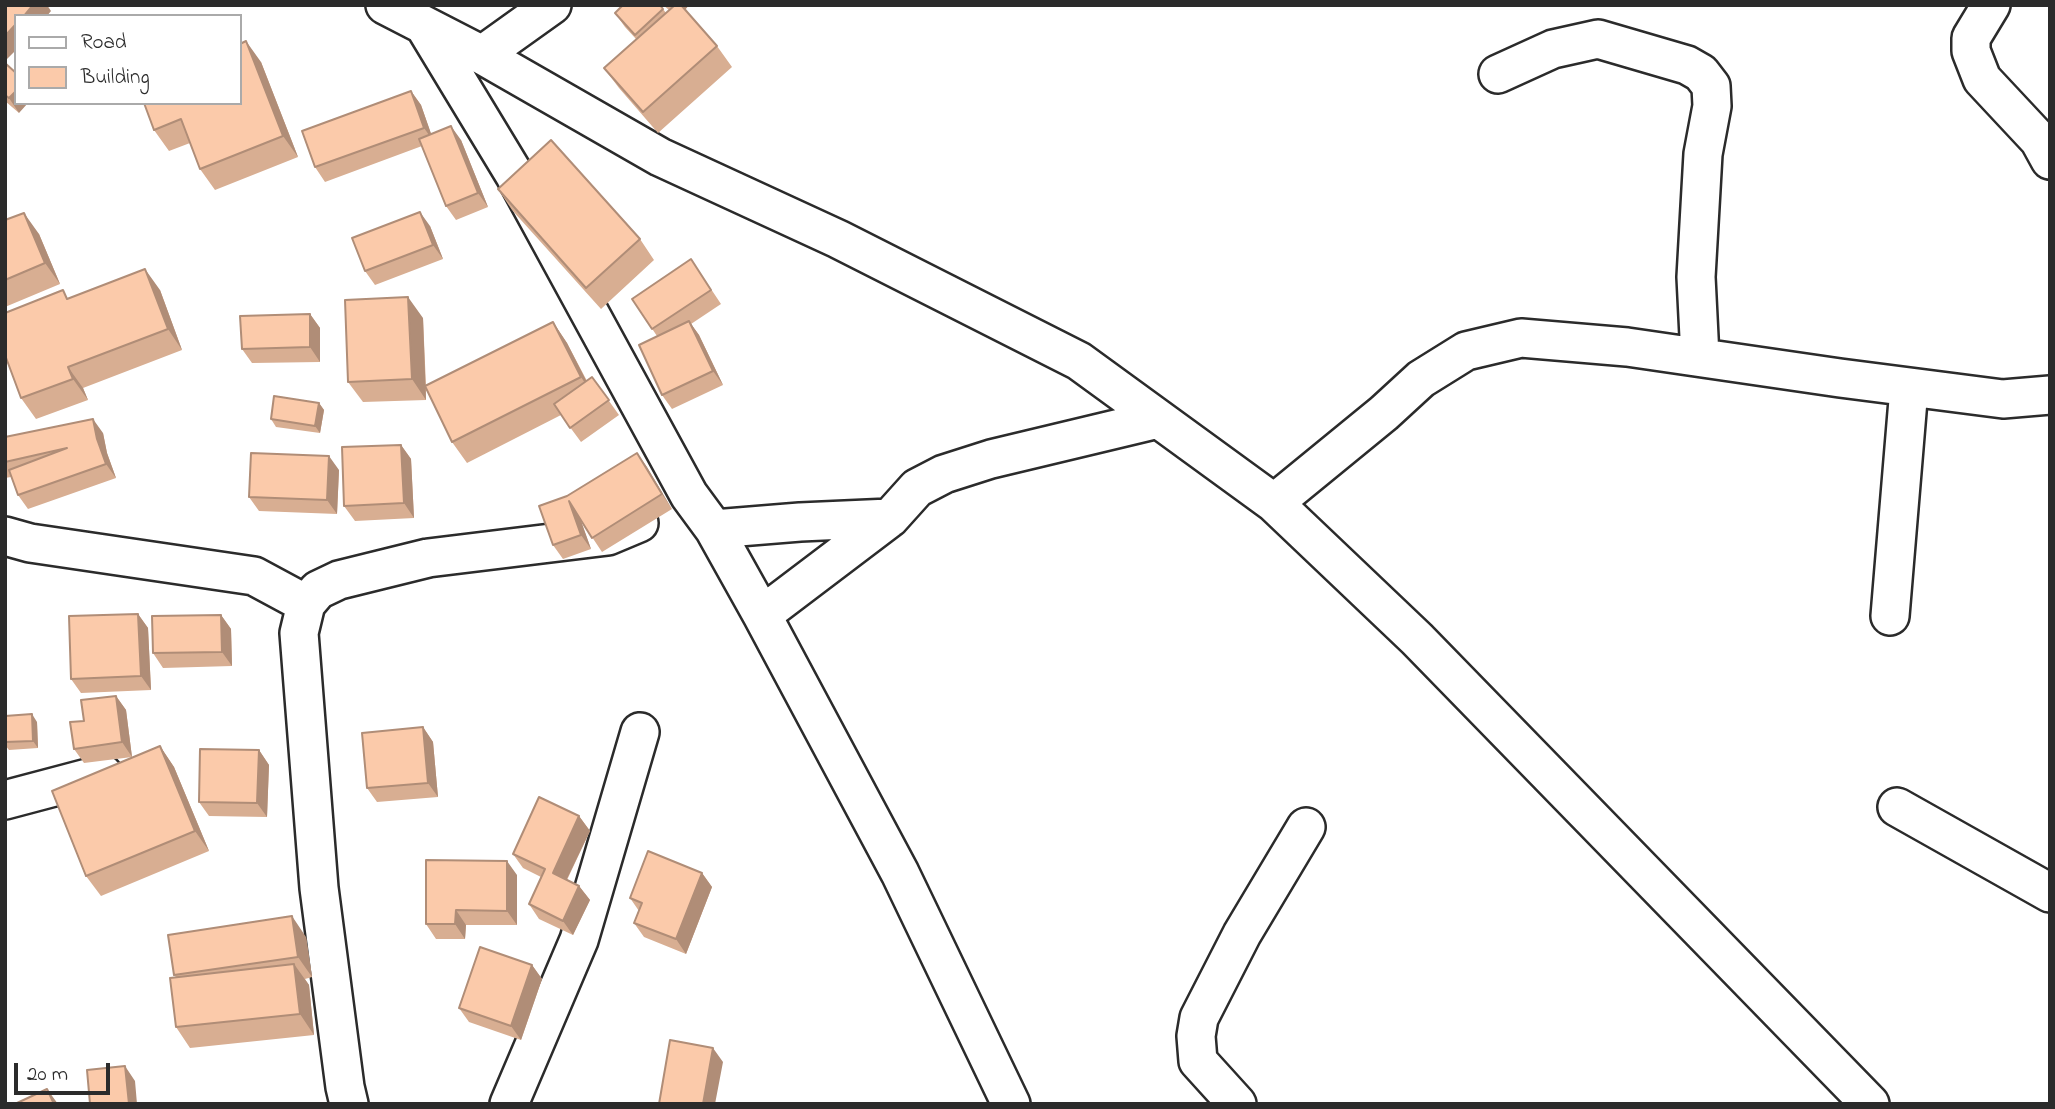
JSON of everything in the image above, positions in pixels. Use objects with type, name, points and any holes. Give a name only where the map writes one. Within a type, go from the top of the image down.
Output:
[{"type":"street","points":[[385,5],[482,55],[660,157],[838,239],[1079,361],[1275,503],[1417,639],[1870,1104]]},
{"type":"street","points":[[482,55],[552,5]]},
{"type":"street","points":[[1991,5],[1970,38],[1970,51],[1982,79],[2039,140],[2050,160]]},
{"type":"street","points":[[425,26],[513,174],[689,495],[714,529],[762,615],[900,873],[1011,1104]]},
{"type":"street","points":[[1498,74],[1553,49],[1598,39],[1688,65],[1701,73],[1711,86],[1712,106],[1703,154],[1696,278],[1700,358]]},
{"type":"street","points":[[1275,503],[1421,379],[1466,351],[1521,338],[1627,347],[1909,388],[2003,399],[2048,401]]},
{"type":"street","points":[[1890,616],[1909,388]]},
{"type":"street","points":[[762,615],[890,518],[917,488],[944,474],[991,459],[1158,419]]},
{"type":"street","points":[[349,1104],[317,874],[299,633],[306,604],[318,590],[339,580],[428,558],[608,536],[631,528],[689,495]]},
{"type":"street","points":[[714,529],[890,518]]},
{"type":"street","points":[[5,536],[30,543],[254,576],[306,604]]},
{"type":"street","points":[[509,1104],[579,940],[640,732]]},
{"type":"street","points":[[5,800],[103,774]]},
{"type":"street","points":[[1897,807],[2050,893]]},
{"type":"street","points":[[1237,1104],[1198,1061],[1196,1036],[1199,1018],[1242,934],[1306,827]]},
{"type":"building","points":[[5,5],[33,5],[26,14],[14,14],[14,26],[5,36]]},
{"type":"building","points":[[623,5],[660,5],[663,9],[635,35],[615,13]]},
{"type":"building","points":[[675,5],[681,5],[717,46],[643,112],[604,68]]},
{"type":"building","points":[[246,41],[283,136],[200,169],[181,119],[154,130],[145,105],[242,105],[242,43]]},
{"type":"building","points":[[5,63],[14,71],[14,93],[9,98],[5,95]]},
{"type":"building","points":[[411,91],[424,128],[315,167],[302,131]]},
{"type":"building","points":[[451,126],[478,193],[446,206],[419,139]]},
{"type":"building","points":[[551,140],[640,239],[586,288],[498,189]]},
{"type":"building","points":[[420,212],[433,245],[365,271],[352,238]]},
{"type":"building","points":[[24,213],[45,263],[5,280],[5,220]]},
{"type":"building","points":[[691,259],[711,290],[652,329],[632,299]]},
{"type":"building","points":[[145,269],[168,329],[68,367],[73,379],[21,398],[5,355],[5,313],[63,290],[67,299]]},
{"type":"building","points":[[408,297],[412,379],[348,382],[345,300]]},
{"type":"building","points":[[310,314],[310,347],[242,349],[240,316]]},
{"type":"building","points":[[689,321],[713,371],[662,395],[639,345]]},
{"type":"building","points":[[553,322],[581,377],[452,442],[425,386]]},
{"type":"building","points":[[592,377],[609,400],[570,428],[554,404]]},
{"type":"building","points":[[274,396],[319,403],[315,426],[271,419]]},
{"type":"building","points":[[93,419],[106,464],[18,495],[9,470],[67,448],[5,462],[5,437]]},
{"type":"building","points":[[401,445],[404,503],[344,506],[342,447]]},
{"type":"building","points":[[251,453],[329,456],[327,500],[249,497]]},
{"type":"building","points":[[637,453],[662,494],[592,538],[569,501],[581,535],[553,545],[539,506],[567,496]]},
{"type":"building","points":[[138,614],[141,676],[71,679],[69,616]]},
{"type":"building","points":[[221,615],[222,652],[153,653],[152,616]]},
{"type":"building","points":[[116,696],[122,742],[74,749],[70,722],[84,721],[81,700]]},
{"type":"building","points":[[32,714],[33,741],[5,742],[5,716]]},
{"type":"building","points":[[423,727],[428,783],[367,788],[362,733]]},
{"type":"building","points":[[160,746],[195,831],[86,876],[52,791]]},
{"type":"building","points":[[200,749],[259,750],[257,803],[199,802]]},
{"type":"building","points":[[539,797],[579,816],[553,873],[579,886],[563,921],[529,904],[545,869],[513,854]]},
{"type":"building","points":[[648,851],[702,873],[676,939],[634,923],[642,903],[630,898]]},
{"type":"building","points":[[426,860],[507,861],[507,911],[456,910],[455,924],[426,924]]},
{"type":"building","points":[[292,916],[298,957],[174,975],[168,935]]},
{"type":"building","points":[[480,947],[532,965],[511,1026],[459,1008]]},
{"type":"building","points":[[294,964],[300,1014],[176,1027],[170,978]]},
{"type":"building","points":[[670,1040],[713,1048],[703,1104],[659,1104]]},
{"type":"building","points":[[125,1066],[129,1104],[90,1104],[87,1070]]},
{"type":"building","points":[[47,1089],[54,1104],[17,1104],[17,1103]]}]
